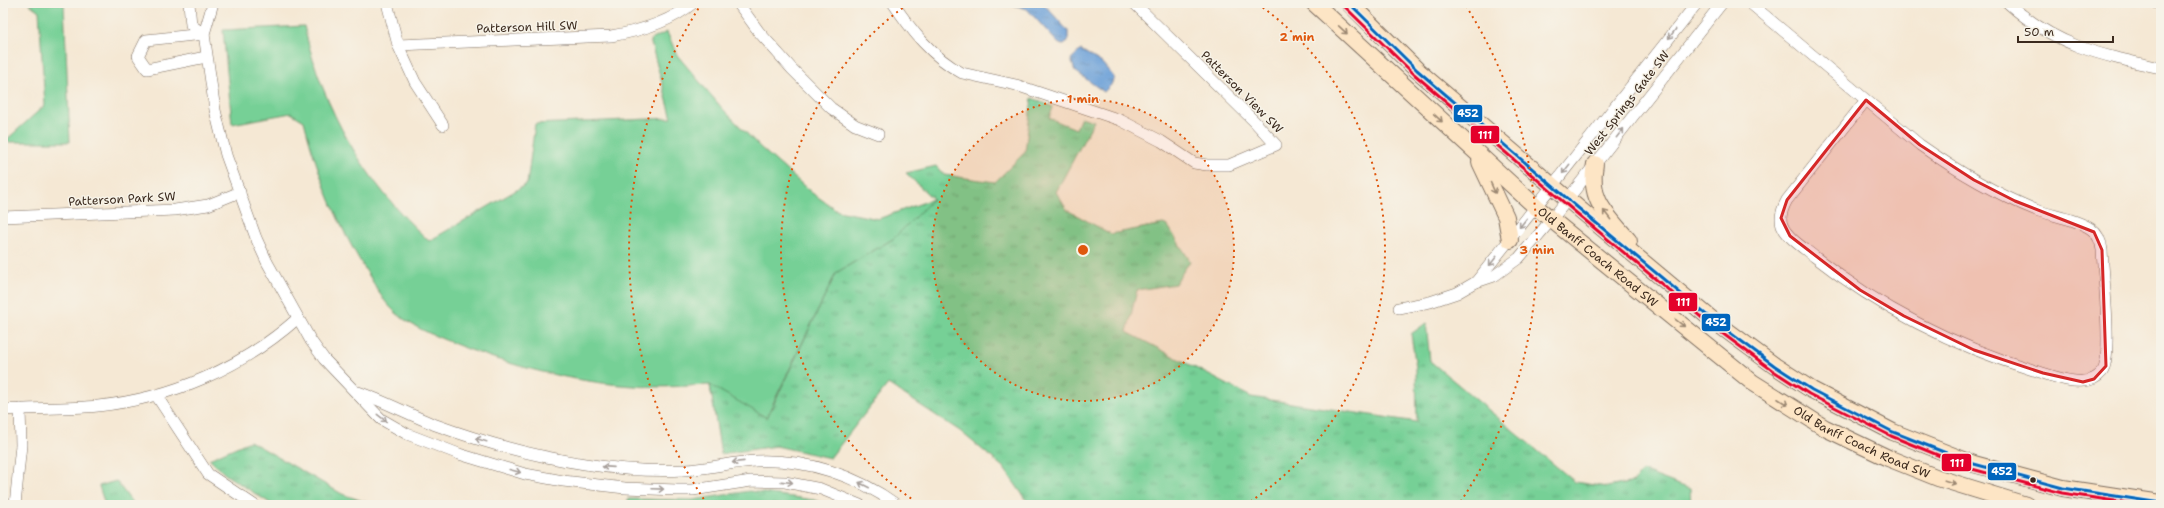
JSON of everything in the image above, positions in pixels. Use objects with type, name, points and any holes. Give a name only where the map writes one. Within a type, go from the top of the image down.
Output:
[{"type":"main road","name":"Old Banff Coach Road SW","points":[[1314,3],[1536,207],[1752,382],[1825,428],[1907,467],[1970,489],[2026,505]]},
{"type":"main road","name":"Old Banff Coach Road SW","points":[[1349,3],[1417,70],[1660,276],[1716,322],[1775,366],[1812,390],[1893,432],[1938,451],[2016,477],[2084,492],[2161,504]]},
{"type":"main road","points":[[1476,153],[1506,217],[1510,240]]},
{"type":"main road","points":[[1596,164],[1593,182],[1595,193],[1601,206],[1660,276]]},
{"type":"street","points":[[189,3],[191,25],[204,34]]},
{"type":"street","points":[[213,3],[204,34],[206,57],[215,110],[226,155],[267,262],[298,318],[324,359],[381,419],[407,434],[459,454],[526,474],[588,484],[669,490],[693,490],[751,481],[785,482],[822,489],[860,505]]},
{"type":"street","points":[[387,3],[398,45],[415,82],[443,125]]},
{"type":"street","name":"Patterson Hill SW","points":[[398,45],[611,36],[643,29],[664,21],[693,3]]},
{"type":"street","points":[[738,3],[759,32],[792,69],[831,108],[856,125],[878,134]]},
{"type":"street","name":"Patterson View SW","points":[[893,3],[906,23],[929,49],[955,69],[970,75],[1016,85],[1120,120],[1161,141],[1194,163],[1206,165],[1230,164],[1276,145],[1134,3]]},
{"type":"street","name":"West Springs Gate SW","points":[[1476,282],[1697,3]]},
{"type":"street","name":"West Springs Gate SW","points":[[1476,282],[1494,276],[1507,269],[1519,258],[1596,164],[1722,3]]},
{"type":"street","points":[[1750,3],[1920,145],[1974,180],[2037,210],[2087,227],[2098,236],[2102,250],[2107,360],[2106,366],[2099,375],[2094,379],[2083,382],[2043,373],[2007,362],[1943,336],[1892,310],[1860,290],[1801,246],[1786,231],[1782,225],[1781,212],[1788,200],[1866,100]]},
{"type":"street","points":[[2008,3],[2042,29],[2080,48],[2111,57],[2161,68]]},
{"type":"street","points":[[2156,3],[2161,4]]},
{"type":"street","points":[[204,34],[146,40],[138,56],[147,69],[206,57]]},
{"type":"street","name":"Patterson Park SW","points":[[3,217],[175,210],[208,205],[240,192]]},
{"type":"street","points":[[1399,308],[1451,296],[1476,282]]},
{"type":"street","points":[[3,410],[97,406],[156,395],[203,378],[246,358],[298,318]]},
{"type":"street","points":[[355,390],[460,433],[546,457],[602,466],[655,470],[683,470],[756,461],[804,464],[852,478],[884,495],[897,505]]},
{"type":"street","points":[[156,395],[208,474],[216,481],[254,505]]},
{"type":"street","points":[[15,505],[21,445],[20,409]]},
{"type":"highlighted area","points":[[1866,100],[1920,145],[1974,180],[2015,201],[2094,232],[2102,250],[2106,366],[2094,379],[2083,382],[2043,373],[1974,350],[1904,316],[1860,290],[1790,236],[1781,218],[1787,200]]},
{"type":"green space","points":[[28,3],[64,3],[70,142],[4,142],[45,105],[39,11]]},
{"type":"green space","points":[[304,26],[312,57],[323,87],[335,116],[350,143],[366,170],[385,195],[406,219],[429,241],[527,184],[535,124],[672,118],[650,40],[667,32],[677,55],[721,107],[761,148],[812,193],[838,211],[878,219],[933,199],[893,239],[836,273],[766,418],[711,393],[710,385],[653,387],[611,384],[565,377],[499,360],[429,333],[404,319],[387,304],[359,259],[339,221],[316,162],[304,121],[291,113],[232,124],[223,30]]},
{"type":"green space","points":[[1032,98],[1053,107],[1049,118],[1076,129],[1081,117],[1094,121],[1056,192],[1067,210],[1111,234],[1163,224],[1168,226],[1190,261],[1175,284],[1137,290],[1127,332],[1251,397],[1417,422],[1416,368],[1411,334],[1426,323],[1430,361],[1575,482],[1607,487],[1634,482],[1642,471],[1690,489],[1691,505],[1030,505],[1003,467],[960,431],[888,384],[830,458],[776,446],[721,454],[710,385],[767,418],[836,273],[893,239],[933,199],[906,173],[936,166],[944,175],[995,182],[1025,152]]},
{"type":"green space","points":[[250,441],[342,494],[374,505],[273,505],[226,475],[209,459]]},
{"type":"green space","points":[[116,481],[134,505],[105,505],[99,486]]},
{"type":"green space","points":[[749,491],[814,500],[827,505],[628,505],[628,499],[693,500]]},
{"type":"water","points":[[1007,3],[1043,3],[1068,31],[1068,41],[1062,45],[1058,43],[1027,9]]},
{"type":"water","points":[[1081,50],[1102,63],[1114,77],[1111,85],[1104,92],[1075,71],[1071,59]]},
{"type":"transit line","name":"452","points":[[1349,3],[1417,70],[1577,207],[1710,318],[1775,366],[1812,390],[1893,432],[1974,464],[2063,488],[2161,503]]},
{"type":"transit line","name":"111","points":[[1345,7],[1414,74],[1574,211],[1707,322],[1772,370],[1809,394],[1891,436],[1972,469],[2062,493],[2141,505]]}]
